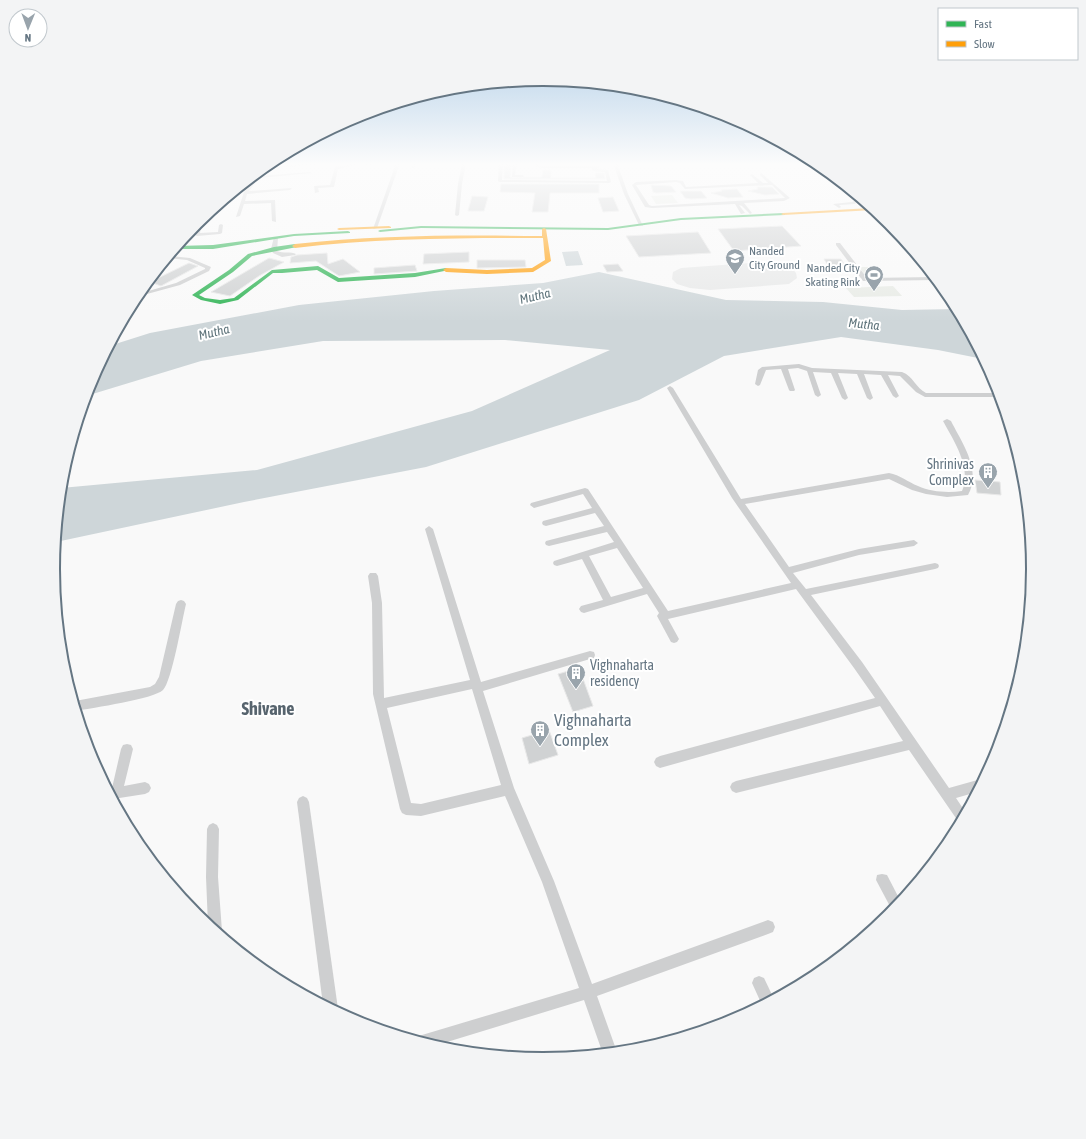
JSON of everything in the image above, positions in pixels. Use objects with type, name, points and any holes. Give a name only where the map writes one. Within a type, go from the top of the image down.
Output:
[{"type":"street","points":[[274,216],[274,221]]},
{"type":"street","points":[[375,228],[379,216]]},
{"type":"street","points":[[637,216],[640,223]]},
{"type":"street","points":[[544,233],[548,261],[533,270],[487,272],[444,270],[415,275],[338,280],[318,268],[272,272],[236,299],[220,302],[195,295],[231,271],[250,254],[274,249],[333,241],[544,233],[608,229],[677,216]]},
{"type":"street","points":[[184,247],[213,247],[302,234],[408,227],[421,224],[606,226],[729,216]]},
{"type":"street","points":[[199,230],[198,235],[220,233],[221,224]]},
{"type":"street","points":[[184,247],[294,232],[375,228],[408,227],[544,233]]},
{"type":"street","points":[[276,238],[274,249],[278,254],[293,254]]},
{"type":"street","points":[[838,244],[865,280],[929,279]]},
{"type":"street","points":[[183,248],[184,258]]},
{"type":"street","points":[[176,258],[182,249]]},
{"type":"street","points":[[147,293],[178,284],[207,270],[208,267],[184,258],[176,258]]},
{"type":"street","points":[[784,367],[792,390]]},
{"type":"street","points":[[758,384],[762,369],[802,367],[812,370],[904,375],[918,392],[925,395],[993,395]]},
{"type":"street","points":[[812,370],[810,372],[818,396]]},
{"type":"street","points":[[834,371],[845,398]]},
{"type":"street","points":[[860,372],[870,398]]},
{"type":"street","points":[[884,374],[896,396]]},
{"type":"street","points":[[670,388],[740,502],[800,589],[858,665],[959,814]]},
{"type":"street","points":[[740,502],[889,476],[898,478],[922,490],[956,495],[965,493],[968,489],[970,477],[969,470],[964,453],[947,421]]},
{"type":"street","points":[[534,504],[585,491],[666,615]]},
{"type":"street","points":[[546,523],[597,509]]},
{"type":"street","points":[[549,543],[609,528]]},
{"type":"street","points":[[429,529],[508,789],[548,881],[608,1048]]},
{"type":"street","points":[[787,571],[858,552],[914,543]]},
{"type":"street","points":[[557,563],[619,544]]},
{"type":"street","points":[[584,555],[609,602]]},
{"type":"street","points":[[674,639],[662,616],[800,589],[935,566]]},
{"type":"street","points":[[373,576],[377,603],[378,694],[391,741],[406,809],[421,810],[508,789]]},
{"type":"street","points":[[584,609],[649,590]]},
{"type":"street","points":[[79,705],[151,691],[159,687],[164,678],[181,604]]},
{"type":"street","points":[[381,704],[476,685],[590,655]]},
{"type":"street","points":[[660,762],[882,701]]},
{"type":"street","points":[[736,787],[912,744]]},
{"type":"street","points":[[114,790],[127,749]]},
{"type":"street","points":[[946,795],[974,787]]},
{"type":"street","points":[[115,793],[145,788]]},
{"type":"street","points":[[303,802],[330,1004]]},
{"type":"street","points":[[213,829],[212,877],[215,923]]},
{"type":"street","points":[[882,880],[894,901]]},
{"type":"street","points":[[432,1039],[588,992],[768,927]]},
{"type":"street","points":[[759,983],[766,998]]},
{"type":"shaded area","name":"Nanded City Ground","points":[[765,262],[791,267],[796,273],[797,278],[789,284],[710,290],[690,288],[677,284],[672,279],[673,272],[681,268]]},
{"type":"shaded area","points":[[859,267],[875,267],[883,278],[867,278]]},
{"type":"shaded area","name":"Nanded City Skating Rink","points":[[893,286],[902,296],[854,297],[846,288]]},
{"type":"water","points":[[578,251],[583,265],[566,266],[562,252]]},
{"type":"water","name":"Mutha","points":[[599,272],[726,300],[823,302],[902,310],[950,309],[977,358],[938,350],[841,337],[724,356],[639,400],[426,467],[244,502],[61,541],[67,487],[257,470],[472,411],[610,350],[505,340],[323,341],[201,361],[94,394],[117,344],[150,333],[299,305],[434,291],[543,283]]},
{"type":"building","points":[[782,226],[801,246],[734,251],[718,229]]},
{"type":"building","points":[[698,232],[711,253],[639,257],[626,236]]},
{"type":"building","points":[[469,252],[469,262],[423,264],[424,254]]},
{"type":"building","points":[[327,253],[328,264],[343,259],[360,272],[339,276],[316,261],[290,263],[291,257],[297,255]]},
{"type":"building","points":[[269,258],[284,262],[259,276],[230,296],[211,292]]},
{"type":"building","points":[[824,259],[841,259],[846,267],[829,267]]},
{"type":"building","points":[[477,260],[525,260],[526,267],[477,268]]},
{"type":"building","points":[[189,263],[198,266],[161,286],[154,283],[158,278]]},
{"type":"building","points":[[618,264],[623,271],[607,272],[603,265]]},
{"type":"building","points":[[415,265],[417,271],[374,274],[374,268]]},
{"type":"building","name":"Shrinivas Complex","points":[[975,480],[1000,482],[1001,495],[977,493]]},
{"type":"building","name":"Vighnaharta residency","points":[[579,668],[593,706],[573,712],[558,674]]},
{"type":"building","name":"Vighnaharta Complex","points":[[549,730],[558,755],[529,764],[522,738]]},
{"type":"traffic: fast","points":[[380,231],[421,227],[608,229],[681,219],[739,216]]},
{"type":"traffic: fast","points":[[183,248],[213,247],[294,235],[348,232]]},
{"type":"traffic: fast","points":[[295,246],[250,255],[231,271],[195,295],[203,299],[220,302],[236,299],[272,272],[282,271],[318,268],[338,280],[415,275],[446,270]]},
{"type":"traffic: slow","points":[[339,229],[389,227]]},
{"type":"traffic: slow","points":[[446,270],[487,272],[533,270],[548,261],[544,229]]},
{"type":"traffic: slow","points":[[295,246],[326,242],[388,238],[544,237]]},
{"type":"place","name":"Nanded City Ground","points":[[735,275]]},
{"type":"place","name":"Nanded City Skating Rink","points":[[874,292]]},
{"type":"place","name":"Shrinivas Complex","points":[[988,489]]},
{"type":"place","name":"Vighnaharta residency","points":[[576,690]]},
{"type":"place","name":"Vighnaharta Complex","points":[[540,747]]},
{"type":"district","name":"Shivane","points":[[268,708]]}]
